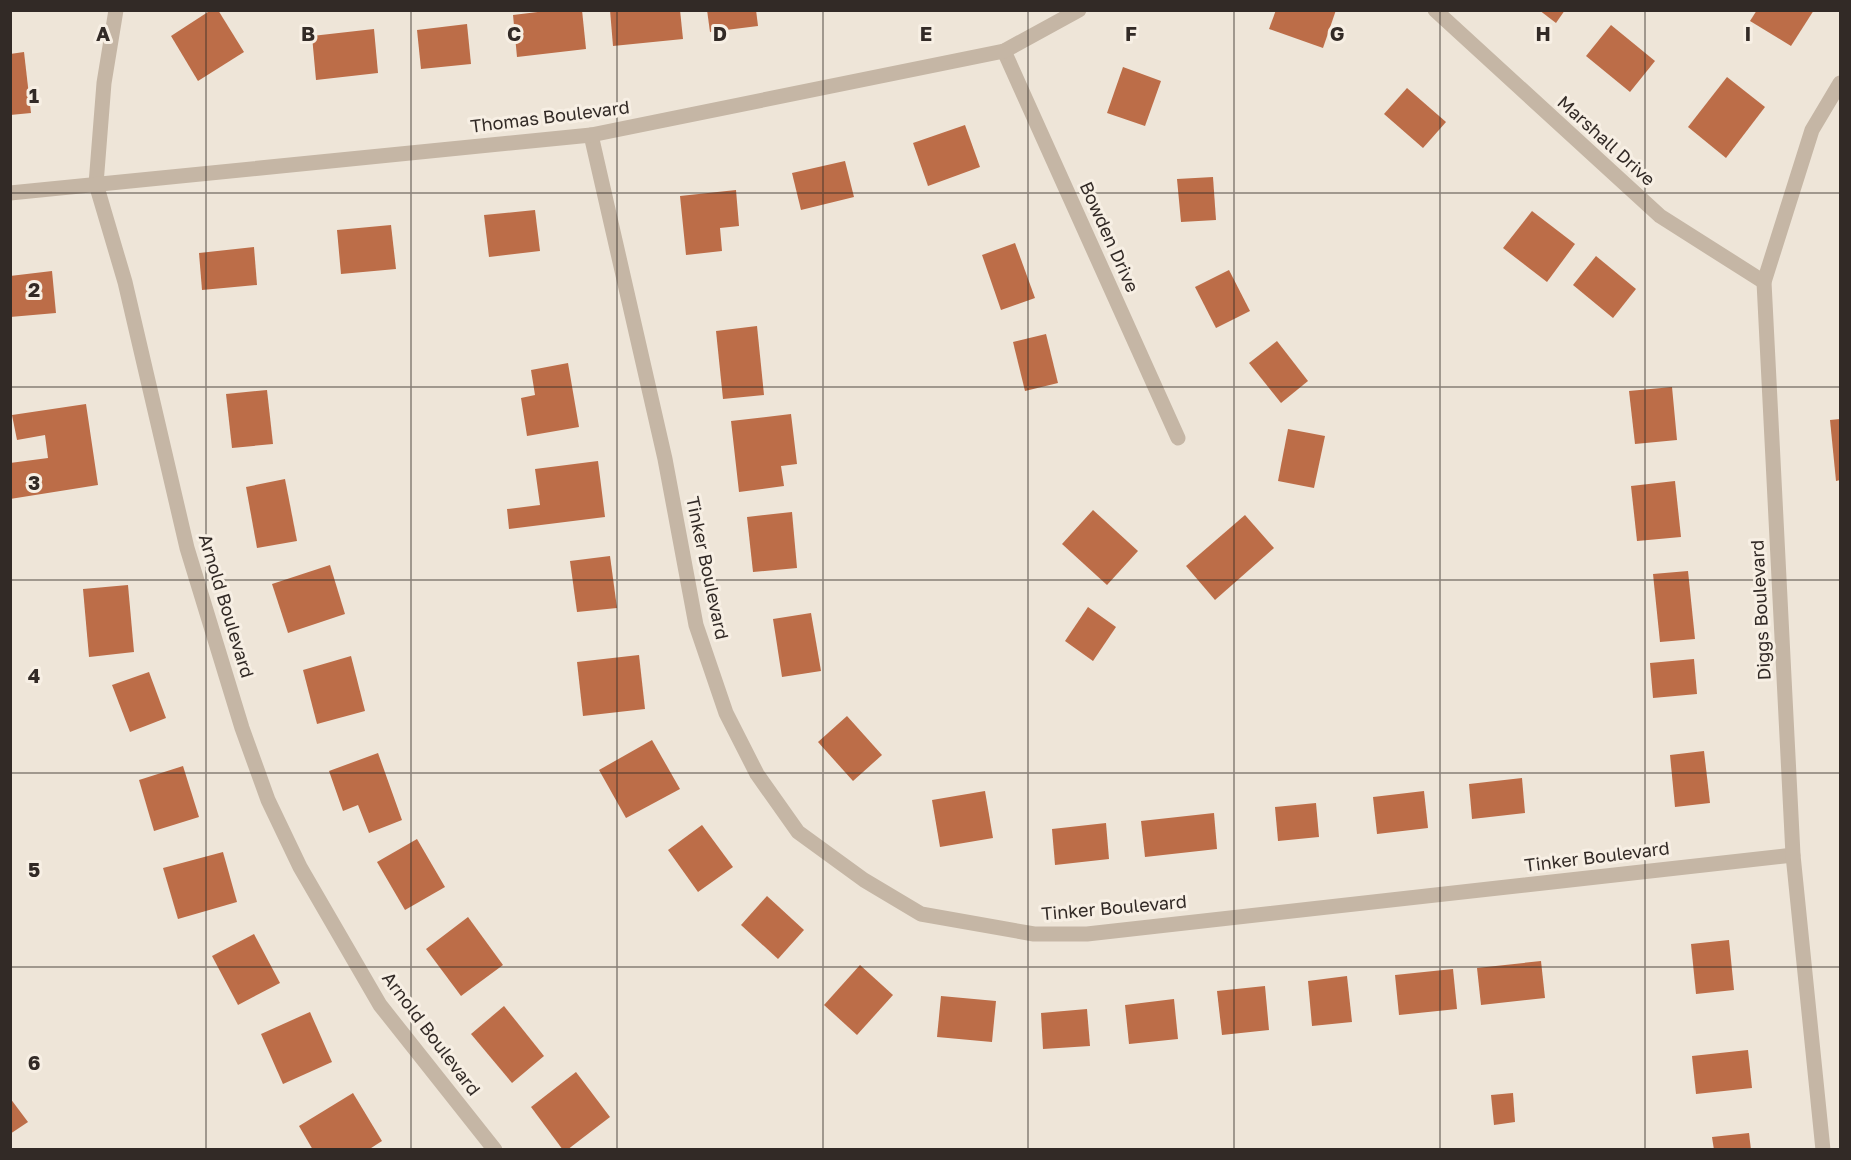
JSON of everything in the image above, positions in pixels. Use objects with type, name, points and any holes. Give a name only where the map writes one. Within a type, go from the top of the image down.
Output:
[{"type":"street","name":"Arnold Boulevard","points":[[116,10],[104,83],[96,183],[125,282],[187,548],[242,728],[268,800],[300,867],[381,1005],[495,1149]]},
{"type":"street","name":"Thomas Boulevard","points":[[10,193],[591,135],[1004,51],[1079,10]]},
{"type":"street","name":"Marshall Drive","points":[[1435,10],[1660,216],[1764,282]]},
{"type":"street","name":"Bowden Drive","points":[[1004,51],[1178,438]]},
{"type":"street","name":"Diggs Boulevard","points":[[1823,1149],[1793,855],[1764,282],[1812,130],[1840,83]]},
{"type":"street","name":"Tinker Boulevard","points":[[591,135],[664,459],[696,625],[726,713],[757,774],[798,832],[864,880],[921,914],[1034,934],[1087,934],[1793,855]]},
{"type":"building","points":[[211,10],[218,10],[244,52],[198,81],[171,36]]},
{"type":"building","points":[[554,10],[582,10],[586,49],[517,57],[513,15]]},
{"type":"building","points":[[610,10],[680,10],[683,39],[613,46]]},
{"type":"building","points":[[707,10],[756,10],[758,26],[710,32]]},
{"type":"building","points":[[1276,10],[1336,10],[1323,48],[1269,29]]},
{"type":"building","points":[[1539,10],[1565,10],[1556,23]]},
{"type":"building","points":[[1757,10],[1814,10],[1791,46],[1750,21]]},
{"type":"building","points":[[467,24],[471,64],[421,69],[417,30]]},
{"type":"building","points":[[1611,25],[1655,61],[1630,92],[1586,56]]},
{"type":"building","points":[[374,29],[378,73],[316,80],[312,36]]},
{"type":"building","points":[[24,52],[31,113],[10,115],[10,54]]},
{"type":"building","points":[[1123,67],[1161,81],[1145,126],[1107,113]]},
{"type":"building","points":[[1727,77],[1765,107],[1726,158],[1688,127]]},
{"type":"building","points":[[1407,88],[1446,122],[1423,148],[1384,114]]},
{"type":"building","points":[[965,125],[980,167],[928,186],[913,143]]},
{"type":"building","points":[[845,161],[854,197],[801,210],[792,173]]},
{"type":"building","points":[[1213,177],[1216,220],[1181,222],[1177,179]]},
{"type":"building","points":[[736,190],[739,226],[720,228],[722,251],[686,255],[680,196]]},
{"type":"building","points":[[535,210],[540,251],[489,257],[484,215]]},
{"type":"building","points":[[1532,211],[1575,244],[1547,282],[1503,248]]},
{"type":"building","points":[[391,225],[396,269],[341,274],[337,230]]},
{"type":"building","points":[[1015,243],[1035,298],[1001,310],[982,255]]},
{"type":"building","points":[[254,247],[257,285],[202,290],[199,253]]},
{"type":"building","points":[[1596,256],[1636,289],[1613,318],[1573,285]]},
{"type":"building","points":[[1229,270],[1250,311],[1216,328],[1195,287]]},
{"type":"building","points":[[52,271],[56,313],[10,317],[10,276]]},
{"type":"building","points":[[757,326],[764,395],[723,399],[716,331]]},
{"type":"building","points":[[1046,334],[1058,383],[1025,391],[1013,342]]},
{"type":"building","points":[[1277,341],[1308,381],[1281,403],[1249,363]]},
{"type":"building","points":[[568,363],[579,427],[527,436],[521,398],[535,395],[531,370]]},
{"type":"building","points":[[1672,387],[1677,440],[1635,444],[1629,391]]},
{"type":"building","points":[[267,390],[273,444],[232,448],[226,394]]},
{"type":"building","points":[[86,404],[98,485],[10,499],[10,463],[48,458],[45,435],[17,440],[12,415]]},
{"type":"building","points":[[791,414],[797,464],[781,466],[784,486],[739,492],[731,421]]},
{"type":"building","points":[[1840,419],[1840,480],[1836,481],[1830,420]]},
{"type":"building","points":[[1288,429],[1325,436],[1314,488],[1278,481]]},
{"type":"building","points":[[598,461],[605,517],[509,529],[507,509],[540,505],[535,469]]},
{"type":"building","points":[[285,479],[297,541],[257,548],[246,487]]},
{"type":"building","points":[[1675,481],[1681,537],[1637,541],[1631,486]]},
{"type":"building","points":[[1093,510],[1138,551],[1107,585],[1062,544]]},
{"type":"building","points":[[792,512],[797,568],[753,572],[747,517]]},
{"type":"building","points":[[1245,515],[1274,548],[1215,600],[1186,566]]},
{"type":"building","points":[[610,556],[617,608],[577,612],[570,561]]},
{"type":"building","points":[[330,565],[345,614],[288,633],[272,584]]},
{"type":"building","points":[[1688,571],[1695,639],[1660,642],[1653,574]]},
{"type":"building","points":[[128,585],[134,652],[89,657],[83,589]]},
{"type":"building","points":[[1088,607],[1116,627],[1093,661],[1065,641]]},
{"type":"building","points":[[811,613],[821,671],[782,677],[773,619]]},
{"type":"building","points":[[639,655],[645,709],[583,716],[577,662]]},
{"type":"building","points":[[351,656],[365,711],[317,724],[303,670]]},
{"type":"building","points":[[1694,659],[1697,694],[1653,698],[1650,663]]},
{"type":"building","points":[[149,672],[166,718],[130,732],[112,685]]},
{"type":"building","points":[[847,716],[882,755],[853,781],[818,742]]},
{"type":"building","points":[[652,740],[680,789],[626,818],[599,770]]},
{"type":"building","points":[[1704,751],[1710,803],[1675,807],[1670,755]]},
{"type":"building","points":[[378,753],[402,820],[369,833],[358,805],[343,811],[329,771]]},
{"type":"building","points":[[183,766],[199,817],[154,831],[139,780]]},
{"type":"building","points":[[1522,778],[1525,813],[1472,819],[1469,784]]},
{"type":"building","points":[[985,791],[993,838],[940,847],[932,800]]},
{"type":"building","points":[[1424,791],[1428,828],[1377,834],[1373,797]]},
{"type":"building","points":[[1316,803],[1319,837],[1278,841],[1275,807]]},
{"type":"building","points":[[1214,813],[1217,849],[1145,857],[1141,821]]},
{"type":"building","points":[[1106,823],[1109,859],[1055,865],[1052,829]]},
{"type":"building","points":[[702,825],[733,867],[698,892],[668,850]]},
{"type":"building","points":[[417,839],[445,887],[405,910],[377,862]]},
{"type":"building","points":[[223,852],[237,902],[178,919],[163,868]]},
{"type":"building","points":[[767,896],[804,930],[778,959],[741,925]]},
{"type":"building","points":[[468,917],[503,965],[461,996],[426,949]]},
{"type":"building","points":[[254,934],[280,983],[238,1005],[212,956]]},
{"type":"building","points":[[1729,940],[1734,990],[1696,994],[1691,944]]},
{"type":"building","points":[[1541,961],[1545,998],[1481,1005],[1477,968]]},
{"type":"building","points":[[860,965],[893,995],[857,1035],[824,1005]]},
{"type":"building","points":[[1453,969],[1457,1009],[1399,1015],[1395,975]]},
{"type":"building","points":[[1347,976],[1352,1022],[1312,1026],[1308,981]]},
{"type":"building","points":[[1265,986],[1269,1030],[1222,1035],[1217,991]]},
{"type":"building","points":[[941,996],[996,1001],[992,1042],[937,1037]]},
{"type":"building","points":[[1174,999],[1178,1039],[1129,1044],[1125,1005]]},
{"type":"building","points":[[504,1006],[544,1056],[512,1083],[471,1034]]},
{"type":"building","points":[[1087,1009],[1090,1046],[1043,1049],[1041,1013]]},
{"type":"building","points":[[310,1012],[332,1062],[283,1084],[261,1034]]},
{"type":"building","points":[[1748,1050],[1752,1088],[1696,1094],[1692,1056]]},
{"type":"building","points":[[576,1072],[610,1117],[567,1150],[563,1150],[531,1107]]},
{"type":"building","points":[[353,1093],[382,1141],[368,1150],[313,1150],[299,1126]]},
{"type":"building","points":[[1513,1093],[1515,1122],[1494,1125],[1491,1095]]},
{"type":"building","points":[[10,1098],[28,1122],[10,1134]]},
{"type":"building","points":[[1749,1133],[1751,1150],[1714,1150],[1712,1137]]}]
